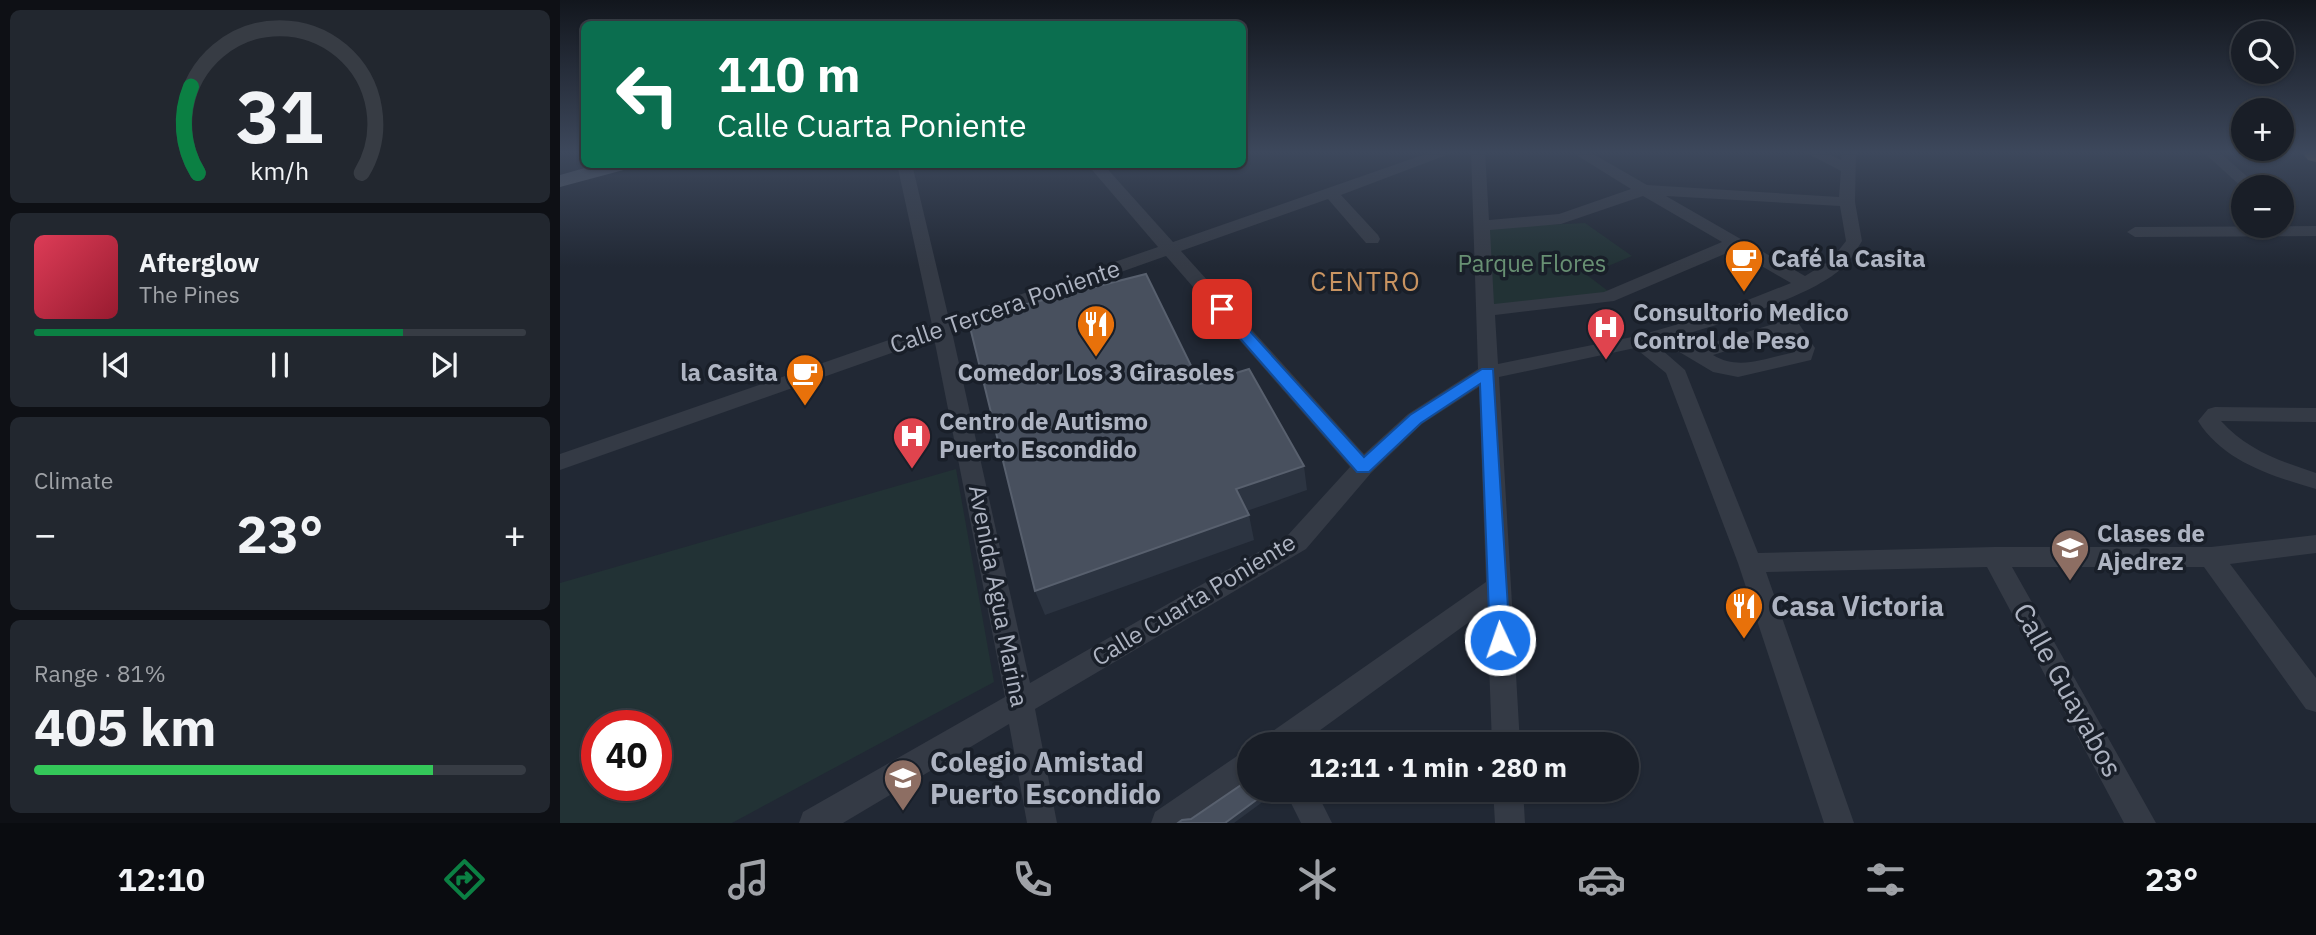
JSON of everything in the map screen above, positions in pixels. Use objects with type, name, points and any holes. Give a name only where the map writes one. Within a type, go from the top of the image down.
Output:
[{"type":"street","name":"Avenida Agua Marina","points":[[910,189],[944,329],[1042,823]]},
{"type":"street","points":[[1117,189],[1363,467]]},
{"type":"street","name":"Calle Tercera Poniente","points":[[560,462],[1338,189]]},
{"type":"street","points":[[1479,189],[1505,732]]},
{"type":"street","name":"Calle Cuarta Poniente","points":[[814,823],[1297,542],[1363,467],[1415,419],[1487,373],[1639,341],[1717,319],[1805,284],[1838,264],[1854,241],[1847,202],[1848,189]]},
{"type":"street","points":[[1480,226],[1561,219],[1644,190],[1847,202]]},
{"type":"street","points":[[1644,190],[1805,284]]},
{"type":"street","points":[[1330,192],[1372,239]]},
{"type":"street","points":[[2135,232],[2308,231]]},
{"type":"street","points":[[1484,311],[1608,297],[1735,243]]},
{"type":"street","points":[[1663,334],[1695,354],[1720,368],[1738,371],[1804,356],[1805,348],[1790,325],[1695,354]]},
{"type":"street","points":[[1639,341],[1675,370],[1749,563],[1839,823]]},
{"type":"street","points":[[2316,415],[2215,414],[2209,421],[2228,443],[2265,464],[2316,481]]},
{"type":"street","points":[[1749,563],[1994,557],[2211,557],[2316,544]]},
{"type":"street","name":"Calle Guayabos","points":[[1994,557],[2141,823]]},
{"type":"street","points":[[2211,557],[2316,700]]},
{"type":"street","points":[[1294,732],[1498,587]]},
{"type":"street","points":[[1166,823],[1237,773]]},
{"type":"street","points":[[1306,802],[1317,823]]},
{"type":"street","points":[[1509,802],[1510,823]]},
{"type":"green space","name":"Parque Flores","points":[[1585,223],[1632,256],[1587,275],[1612,294],[1490,307],[1485,228]]},
{"type":"green space","points":[[956,469],[994,682],[732,823],[560,823],[560,583]]},
{"type":"building","points":[[1146,274],[1200,384],[1249,369],[1304,466],[1236,489],[1249,515],[1035,591],[968,319]]},
{"type":"building","points":[[1237,788],[1237,802],[1253,802],[1225,823],[1178,823],[1191,819]]},
{"type":"place","name":"Café la Casita","points":[[1744,293]]},
{"type":"place","name":"Comedor Los 3 Girasoles","points":[[1096,358]]},
{"type":"place","name":"Consultorio Medico Control de Peso","points":[[1606,361]]},
{"type":"place","name":"la Casita","points":[[805,407]]},
{"type":"place","name":"Centro de Autismo Puerto Escondido","points":[[912,470]]},
{"type":"place","name":"Clases de Ajedrez","points":[[2070,582]]},
{"type":"place","name":"Casa Victoria","points":[[1744,640]]},
{"type":"place","name":"Colegio Amistad Puerto Escondido","points":[[903,812]]},
{"type":"district","name":"CENTRO","points":[[1366,282]]},
{"type":"route","points":[[1222,309],[1363,467],[1415,419],[1487,373],[1500,640]]}]
